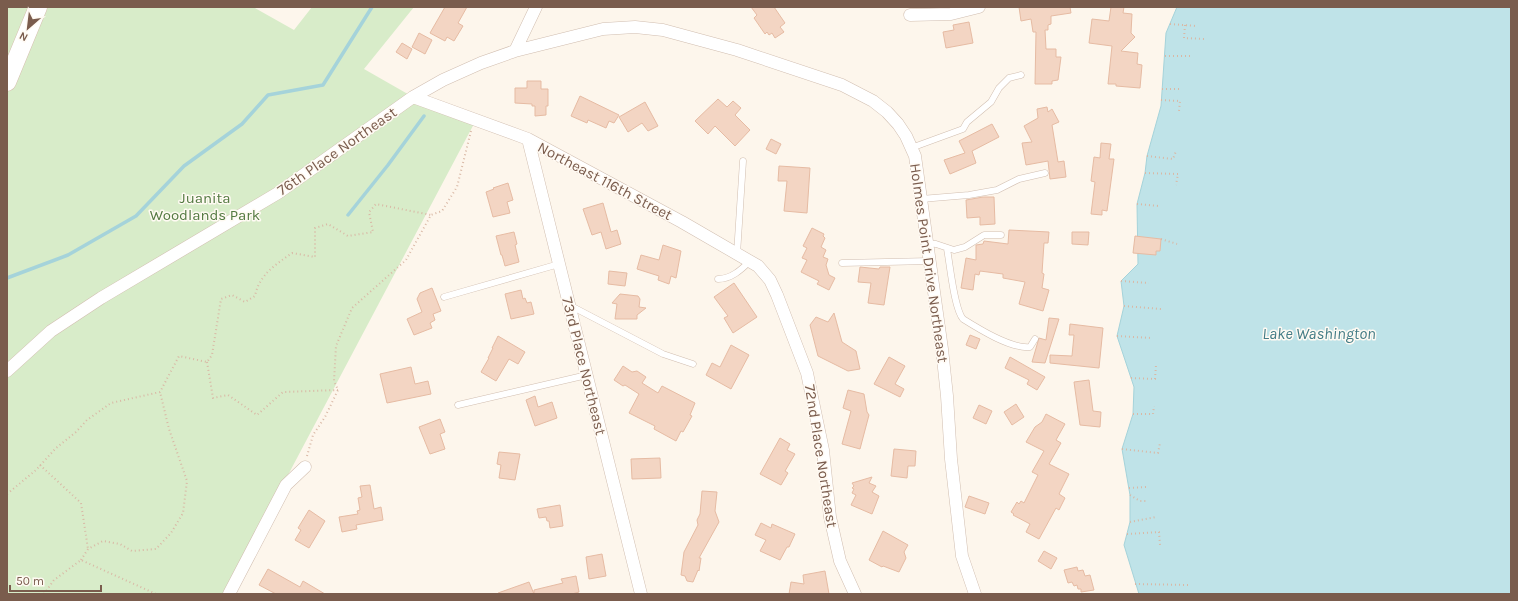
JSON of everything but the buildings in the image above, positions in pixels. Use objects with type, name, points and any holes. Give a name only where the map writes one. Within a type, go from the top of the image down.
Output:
[{"type":"main road","points":[[7,82],[38,7]]},
{"type":"street","points":[[515,51],[536,7]]},
{"type":"street","points":[[910,15],[951,14],[979,7]]},
{"type":"street","name":"Holmes Point Drive Northeast","points":[[515,51],[603,29],[635,27],[663,30],[737,50],[842,85],[873,101],[887,112],[898,124],[915,156],[947,396],[951,459],[962,556],[975,594]]},
{"type":"street","name":"76th Place Northeast","points":[[7,371],[51,331],[101,298],[278,193],[413,97],[443,80],[481,63],[515,51]]},
{"type":"street","name":"Northeast 116th Street","points":[[413,97],[528,139],[682,222],[758,266],[770,280],[777,295]]},
{"type":"street","name":"73rd Place Northeast","points":[[528,139],[641,594]]},
{"type":"street","name":"72nd Place Northeast","points":[[777,295],[807,373],[822,450],[830,517],[840,561],[855,594]]},
{"type":"street","points":[[229,594],[286,485],[305,467]]},
{"type":"lane","points":[[911,148],[963,129],[967,122],[991,102],[999,88],[1010,78],[1021,75]]},
{"type":"lane","points":[[737,254],[743,161]]},
{"type":"lane","points":[[921,199],[969,195],[997,190],[1019,179],[1045,173]]},
{"type":"lane","points":[[927,243],[936,244],[954,250],[960,250],[984,235],[1001,235]]},
{"type":"lane","points":[[947,248],[956,304],[960,316],[1001,339],[1023,348],[1030,347],[1035,339]]},
{"type":"lane","points":[[718,279],[725,279],[740,271],[750,261]]},
{"type":"lane","points":[[842,262],[930,262]]},
{"type":"lane","points":[[444,297],[559,264]]},
{"type":"lane","points":[[569,305],[663,354],[693,364]]},
{"type":"lane","points":[[458,405],[587,375]]},
{"type":"path","points":[[1170,24],[1196,26]]},
{"type":"path","points":[[1185,25],[1184,38],[1205,39]]},
{"type":"path","points":[[1165,56],[1190,56]]},
{"type":"path","points":[[1162,89],[1179,89]]},
{"type":"path","points":[[1161,100],[1180,101],[1179,111]]},
{"type":"path","points":[[338,390],[283,392],[258,415],[228,394],[213,398],[207,362],[212,355],[221,299],[232,295],[245,302],[255,296],[257,286],[272,267],[292,253],[315,257],[315,228],[328,224],[348,236],[373,232],[369,212],[376,204],[431,215],[442,211],[456,187],[471,129]]},
{"type":"path","points":[[1147,156],[1173,159],[1176,151]]},
{"type":"path","points":[[1145,173],[1178,174],[1176,184]]},
{"type":"path","points":[[1137,204],[1159,206]]},
{"type":"path","points":[[305,467],[313,435],[325,417],[338,390],[334,380],[336,346],[352,308],[406,260],[431,215]]},
{"type":"path","points":[[1162,239],[1177,244]]},
{"type":"path","points":[[1121,281],[1149,284]]},
{"type":"path","points":[[1124,306],[1161,309]]},
{"type":"path","points":[[1117,336],[1152,338]]},
{"type":"path","points":[[44,594],[54,580],[81,560],[88,549],[103,541],[120,544],[132,551],[156,549],[171,533],[183,513],[187,481],[169,429],[160,392],[180,356],[207,362]]},
{"type":"path","points":[[1131,378],[1155,379],[1156,365]]},
{"type":"path","points":[[7,494],[40,465],[56,448],[76,432],[87,420],[111,403],[160,392]]},
{"type":"path","points":[[1133,414],[1153,414],[1154,406]]},
{"type":"path","points":[[1122,449],[1158,453],[1160,443]]},
{"type":"path","points":[[40,465],[80,503],[88,549]]},
{"type":"path","points":[[1129,488],[1146,487]]},
{"type":"path","points":[[1130,494],[1140,501],[1147,501]]},
{"type":"path","points":[[1130,522],[1156,517]]},
{"type":"path","points":[[1127,534],[1159,532],[1160,545]]},
{"type":"path","points":[[81,560],[156,594]]},
{"type":"path","points":[[1135,584],[1189,585]]},
{"type":"green space","name":"Juanita Woodlands Park","points":[[7,7],[253,7],[294,30],[312,7],[414,7],[364,69],[413,97],[476,120],[225,594],[7,594]]},
{"type":"water","name":"Lake Washington","points":[[1177,7],[1511,7],[1511,594],[1139,594],[1124,545],[1130,522],[1130,495],[1122,449],[1133,414],[1134,387],[1117,336],[1124,306],[1121,281],[1138,264],[1137,204],[1145,173],[1147,156],[1161,106],[1166,33]]},
{"type":"waterway","points":[[7,278],[68,255],[136,216],[184,166],[242,124],[268,95],[323,85],[372,7]]},
{"type":"waterway","points":[[348,215],[388,165],[424,116]]}]
